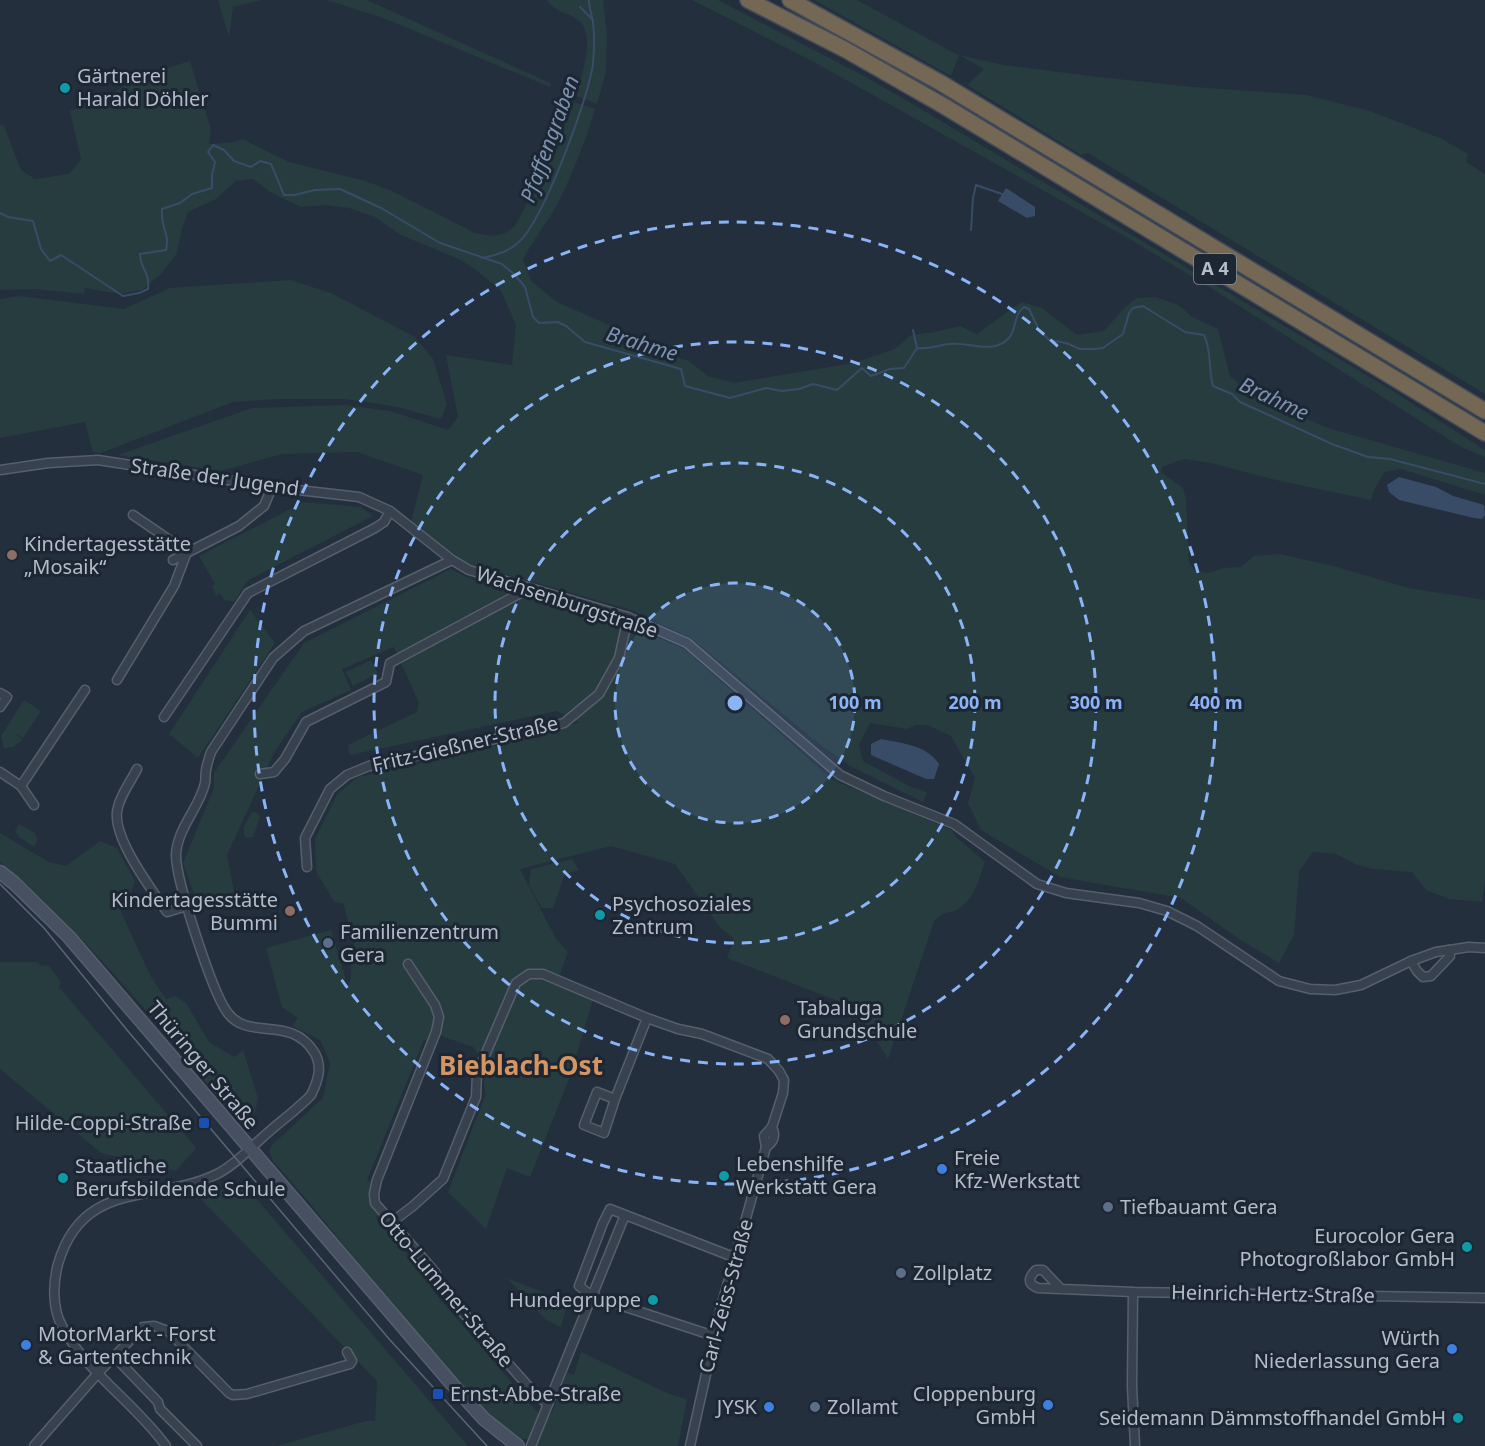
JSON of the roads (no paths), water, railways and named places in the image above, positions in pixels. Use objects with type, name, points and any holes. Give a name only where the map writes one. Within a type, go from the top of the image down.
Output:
[{"type":"highway","name":"A 4","points":[[748,0],[846,50],[944,106],[1485,433]]},
{"type":"highway","name":"A 4","points":[[790,0],[958,93],[1485,411]]},
{"type":"main road","name":"Thüringer Straße","points":[[0,872],[69,938],[452,1384],[484,1419],[518,1446]]},
{"type":"street","name":"Straße der Jugend","points":[[0,470],[48,463],[98,460],[272,487],[359,497],[390,511],[419,534]]},
{"type":"street","points":[[173,560],[238,526],[264,506],[272,487]]},
{"type":"street","points":[[164,717],[248,593],[375,528],[384,522],[390,511]]},
{"type":"street","points":[[133,515],[187,552]]},
{"type":"street","name":"Wachsenburgstraße","points":[[419,534],[452,560],[469,570],[628,618],[687,644],[840,775],[884,796],[954,824],[1037,884],[1066,893],[1139,903],[1167,911],[1197,926],[1279,981],[1310,989],[1335,990],[1361,985],[1411,961],[1436,952],[1469,946],[1485,948]]},
{"type":"street","points":[[117,680],[174,586],[187,552]]},
{"type":"street","points":[[166,1446],[154,1429],[76,1349],[61,1324],[54,1289],[56,1271],[64,1248],[76,1227],[93,1210],[112,1201],[199,1182],[220,1173],[311,1095],[319,1079],[320,1070],[316,1055],[308,1042],[298,1034],[280,1029],[242,1025],[227,1013],[215,989],[178,875],[176,854],[180,836],[205,784],[211,752],[273,658],[304,631],[452,560]]},
{"type":"street","points":[[260,774],[274,772],[285,759],[306,722],[387,682],[390,663],[528,589]]},
{"type":"street","name":"Fritz-Gießner-Straße","points":[[307,867],[305,838],[330,789],[347,775],[369,766],[519,735],[564,723],[599,694],[619,658],[628,618]]},
{"type":"street","points":[[21,786],[85,690]]},
{"type":"street","points":[[0,693],[7,697],[0,707]]},
{"type":"street","points":[[137,769],[117,808],[117,824],[132,859],[167,912],[187,906]]},
{"type":"street","points":[[0,772],[21,786],[34,805]]},
{"type":"street","points":[[1411,961],[1423,976],[1431,976],[1450,956],[1449,950]]},
{"type":"street","name":"Otto-Lummer-Straße","points":[[408,964],[435,1005],[439,1017],[436,1032],[377,1180],[375,1203],[435,1272],[442,1290],[536,1395],[548,1404]]},
{"type":"street","points":[[392,1222],[443,1179],[477,1097],[477,1074],[516,983],[529,974],[543,974],[647,1018],[604,1133],[584,1125],[597,1092],[615,1099]]},
{"type":"street","name":"Carl-Zeiss-Straße","points":[[647,1018],[678,1029],[702,1034],[768,1059],[784,1080],[783,1092],[772,1126],[774,1138],[766,1147],[714,1336],[690,1446]]},
{"type":"street","points":[[714,1336],[592,1296],[579,1286],[610,1209],[736,1258]]},
{"type":"street","points":[[531,1446],[625,1215]]},
{"type":"street","name":"Heinrich-Hertz-Straße","points":[[1061,1289],[1485,1298]]},
{"type":"street","points":[[1132,1292],[1132,1386],[1135,1446]]},
{"type":"street","points":[[34,1446],[99,1372],[143,1327],[154,1326],[168,1331],[233,1395],[247,1394],[350,1364],[352,1361],[347,1352]]},
{"type":"street","points":[[114,1356],[196,1446]]},
{"type":"water","points":[[1006,188],[1035,207],[1035,216],[1027,218],[998,201]]},
{"type":"water","points":[[1399,477],[1436,487],[1453,496],[1484,505],[1485,515],[1482,519],[1474,518],[1399,500],[1389,492],[1387,485]]},
{"type":"water","points":[[881,739],[913,746],[928,753],[939,764],[934,779],[926,779],[871,755],[871,744]]},
{"type":"waterway","name":"Pfaffengraben","points":[[482,258],[502,253],[519,242],[540,209],[564,158],[583,103],[593,64],[594,33],[589,0]]},
{"type":"waterway","points":[[580,7],[593,20]]},
{"type":"waterway","name":"Brahme","points":[[0,213],[8,217],[33,221],[41,249],[50,261],[61,255],[123,296],[139,293],[148,289],[140,254],[166,250],[167,239],[162,221],[162,209],[180,203],[192,194],[212,188],[215,162],[208,152],[213,145],[224,150],[234,161],[251,167],[260,161],[271,164],[284,195],[340,189],[381,208],[440,243],[502,264],[525,287],[533,317],[539,323],[558,322],[585,342],[681,369],[685,386],[730,398],[766,388],[782,391],[813,384],[837,390],[862,368],[871,376],[890,369],[904,368],[917,348],[956,344],[987,347],[1002,344],[1011,335],[1018,314],[1024,307],[1029,309],[1038,328],[1049,340],[1066,343],[1080,349],[1103,348],[1123,334],[1129,313],[1133,308],[1143,306],[1185,332],[1204,335],[1208,347],[1213,386],[1232,394],[1240,402],[1332,444],[1368,457],[1390,459],[1485,484]]},
{"type":"waterway","points":[[971,230],[976,185],[1002,194]]},
{"type":"waterway","points":[[913,330],[917,348]]},
{"type":"tram line","points":[[0,884],[44,928],[127,1030],[390,1340],[487,1446]]},
{"type":"place","name":"Gärtnerei Harald Döhler","points":[[65,88]]},
{"type":"place","name":"Kindertagesstätte „Mosaik“","points":[[12,555]]},
{"type":"place","name":"Kindertagesstätte Bummi","points":[[290,911]]},
{"type":"place","name":"Psychosoziales Zentrum","points":[[600,915]]},
{"type":"place","name":"Familienzentrum Gera","points":[[328,943]]},
{"type":"place","name":"Tabaluga Grundschule","points":[[785,1020]]},
{"type":"place","name":"Hilde-Coppi-Straße","points":[[204,1123]]},
{"type":"place","name":"Freie Kfz-Werkstatt","points":[[942,1169]]},
{"type":"place","name":"Lebenshilfe Werkstatt Gera","points":[[724,1176]]},
{"type":"place","name":"Staatliche Berufsbildende Schule","points":[[63,1178]]},
{"type":"place","name":"Tiefbauamt Gera","points":[[1108,1207]]},
{"type":"place","name":"Eurocolor Gera Photogroßlabor GmbH","points":[[1467,1247]]},
{"type":"place","name":"Zollplatz","points":[[901,1273]]},
{"type":"place","name":"Hundegruppe","points":[[653,1300]]},
{"type":"place","name":"MotorMarkt - Forst & Gartentechnik","points":[[26,1345]]},
{"type":"place","name":"Würth Niederlassung Gera","points":[[1452,1349]]},
{"type":"place","name":"Ernst-Abbe-Straße","points":[[438,1394]]},
{"type":"place","name":"Cloppenburg GmbH","points":[[1048,1405]]},
{"type":"place","name":"JYSK","points":[[769,1407]]},
{"type":"place","name":"Zollamt","points":[[815,1407]]},
{"type":"place","name":"Seidemann Dämmstoffhandel GmbH","points":[[1458,1418]]},
{"type":"district","name":"Bieblach-Ost","points":[[521,1066]]}]
